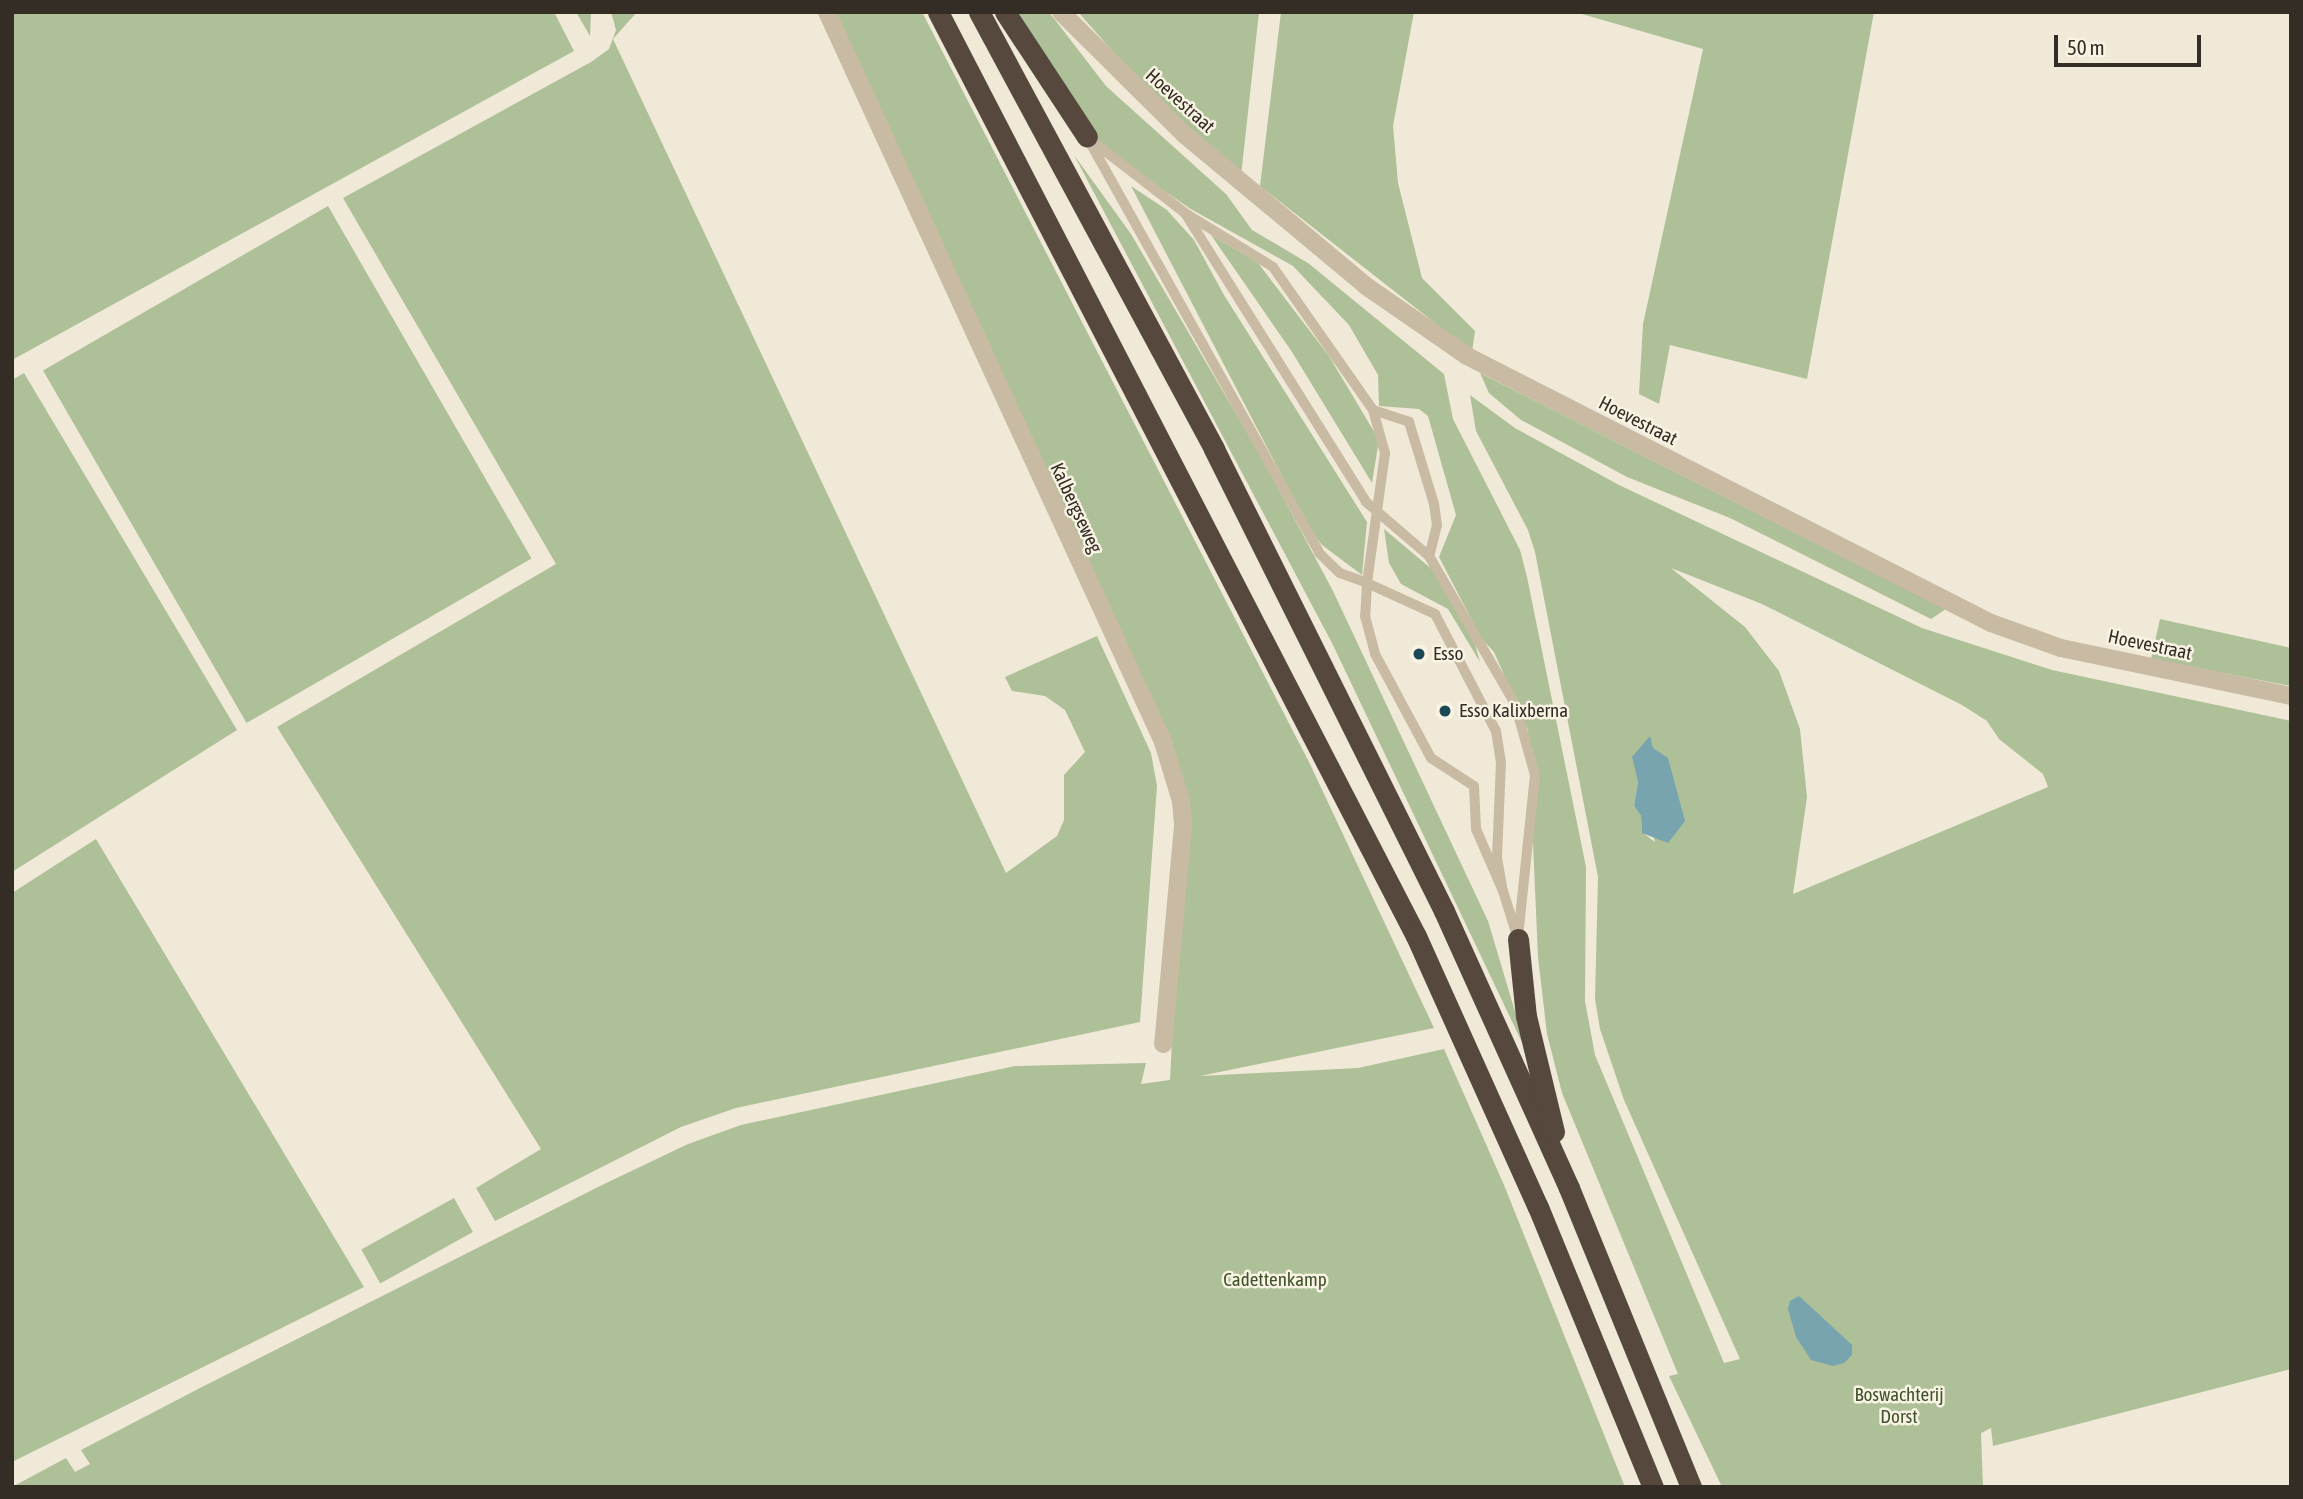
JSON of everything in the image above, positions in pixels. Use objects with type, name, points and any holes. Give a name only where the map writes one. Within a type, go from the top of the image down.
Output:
[{"type":"highway","points":[[938,12],[1416,936],[1538,1207],[1653,1487]]},
{"type":"highway","points":[[979,12],[1220,461],[1444,911],[1569,1188],[1691,1487]]},
{"type":"highway","points":[[1005,12],[1087,137]]},
{"type":"highway","points":[[1518,939],[1526,1016],[1569,1188]]},
{"type":"street","name":"Kalbergseweg","points":[[827,12],[1164,743],[1181,801],[1183,826],[1163,1044]]},
{"type":"street","name":"Hoevestraat","points":[[1060,12],[1185,135],[1366,286],[1467,356],[1992,623],[2061,648],[2291,696]]},
{"type":"lane","points":[[1087,137],[1185,213],[1273,267],[1373,410],[1385,453],[1365,616],[1375,654],[1431,758],[1474,786],[1476,829],[1503,891],[1518,939]]},
{"type":"lane","points":[[1087,137],[1195,323],[1319,553],[1340,573],[1435,614],[1496,731],[1501,762],[1497,858],[1503,891]]},
{"type":"lane","points":[[1185,213],[1332,452],[1378,513],[1429,556],[1515,704],[1535,775],[1518,939]]},
{"type":"lane","points":[[1373,410],[1409,422],[1437,525],[1429,556]]},
{"type":"green space","points":[[12,12],[554,12],[574,51],[12,360]]},
{"type":"green space","points":[[576,12],[591,12],[590,36]]},
{"type":"green space","points":[[611,12],[637,12],[613,39],[1006,873],[1057,836],[1064,820],[1064,775],[1085,752],[1065,710],[1045,696],[1012,691],[1005,677],[1097,636],[1151,753],[1157,786],[1140,1022],[736,1108],[681,1127],[495,1221],[476,1188],[541,1149],[277,727],[556,564],[343,198],[591,62],[609,49],[616,30]]},
{"type":"green space","name":"Cadettenkamp","points":[[834,12],[922,12],[1310,764],[1434,1028],[1200,1076],[1358,1068],[1444,1049],[1504,1185],[1625,1487],[12,1487],[66,1458],[75,1472],[90,1464],[81,1450],[198,1389],[600,1186],[688,1144],[741,1125],[1015,1066],[1146,1063],[1141,1084],[1170,1080],[1185,789]]},
{"type":"green space","name":"Boswachterij Dorst","points":[[1018,12],[1049,12],[1106,86],[1226,194],[1252,230],[1308,263],[1444,374],[1453,419],[1520,550],[1527,577],[1586,867],[1585,1001],[1595,1055],[1724,1363],[1740,1359],[1624,1100],[1600,1029],[1595,999],[1598,877],[1535,552],[1528,530],[1476,431],[1470,395],[1515,428],[1619,485],[1922,628],[2052,670],[2291,721],[2291,1369],[1993,1446],[1991,1428],[1981,1433],[1983,1487],[1722,1487],[1669,1376],[1678,1374],[1562,1093],[1547,1034],[1538,957],[1528,730],[1494,652],[1481,638],[1439,557],[1456,515],[1428,416],[1419,409],[1379,406],[1378,375],[1349,325],[1293,266],[1189,208],[1103,148]],"holes":[[[1671,568],[1762,604],[1962,705],[1987,721],[1999,739],[2043,774],[2048,787],[1793,894],[1807,797],[1800,729],[1779,671],[1745,627]],[[1638,781],[1655,842],[1642,832],[1641,816],[1634,806]]]},
{"type":"green space","points":[[1078,12],[1259,12],[1241,176],[1140,82]]},
{"type":"green space","points":[[1281,12],[1414,12],[1393,126],[1398,183],[1422,278],[1475,331],[1472,352],[1260,186]]},
{"type":"green space","points":[[1575,12],[1874,12],[1807,379],[1670,345],[1659,404],[1639,394],[1643,324],[1703,49]]},
{"type":"green space","points":[[1074,155],[1131,234],[1263,460],[1333,591],[1488,921],[1528,1055],[1333,645]]},
{"type":"green space","points":[[1131,186],[1167,210],[1194,240],[1224,295],[1367,522],[1362,575],[1322,545],[1309,528]]},
{"type":"green space","points":[[328,206],[532,558],[247,723],[43,370]]},
{"type":"green space","points":[[1211,235],[1258,263],[1329,356],[1379,440],[1372,483],[1292,352]]},
{"type":"green space","points":[[24,373],[237,730],[12,872],[12,380]]},
{"type":"green space","points":[[1480,373],[1946,609],[1931,619],[1730,518],[1627,477],[1521,420],[1489,393]]},
{"type":"green space","points":[[1384,529],[1434,571],[1475,644],[1480,662],[1448,609],[1401,584],[1389,563]]},
{"type":"green space","points":[[2160,619],[2291,648],[2291,686],[2151,659]]},
{"type":"green space","points":[[96,839],[364,1287],[12,1462],[12,893]]},
{"type":"green space","points":[[454,1198],[473,1232],[380,1283],[361,1249]]},
{"type":"water","points":[[1650,736],[1653,748],[1668,758],[1685,821],[1668,843],[1642,833],[1641,816],[1634,806],[1638,781],[1632,757]]},
{"type":"water","points":[[1799,1296],[1852,1345],[1852,1355],[1844,1363],[1833,1366],[1811,1360],[1796,1337],[1788,1309],[1790,1301]]},
{"type":"place","name":"Esso","points":[[1419,654]]},
{"type":"place","name":"Esso Kalixberna","points":[[1445,711]]}]
